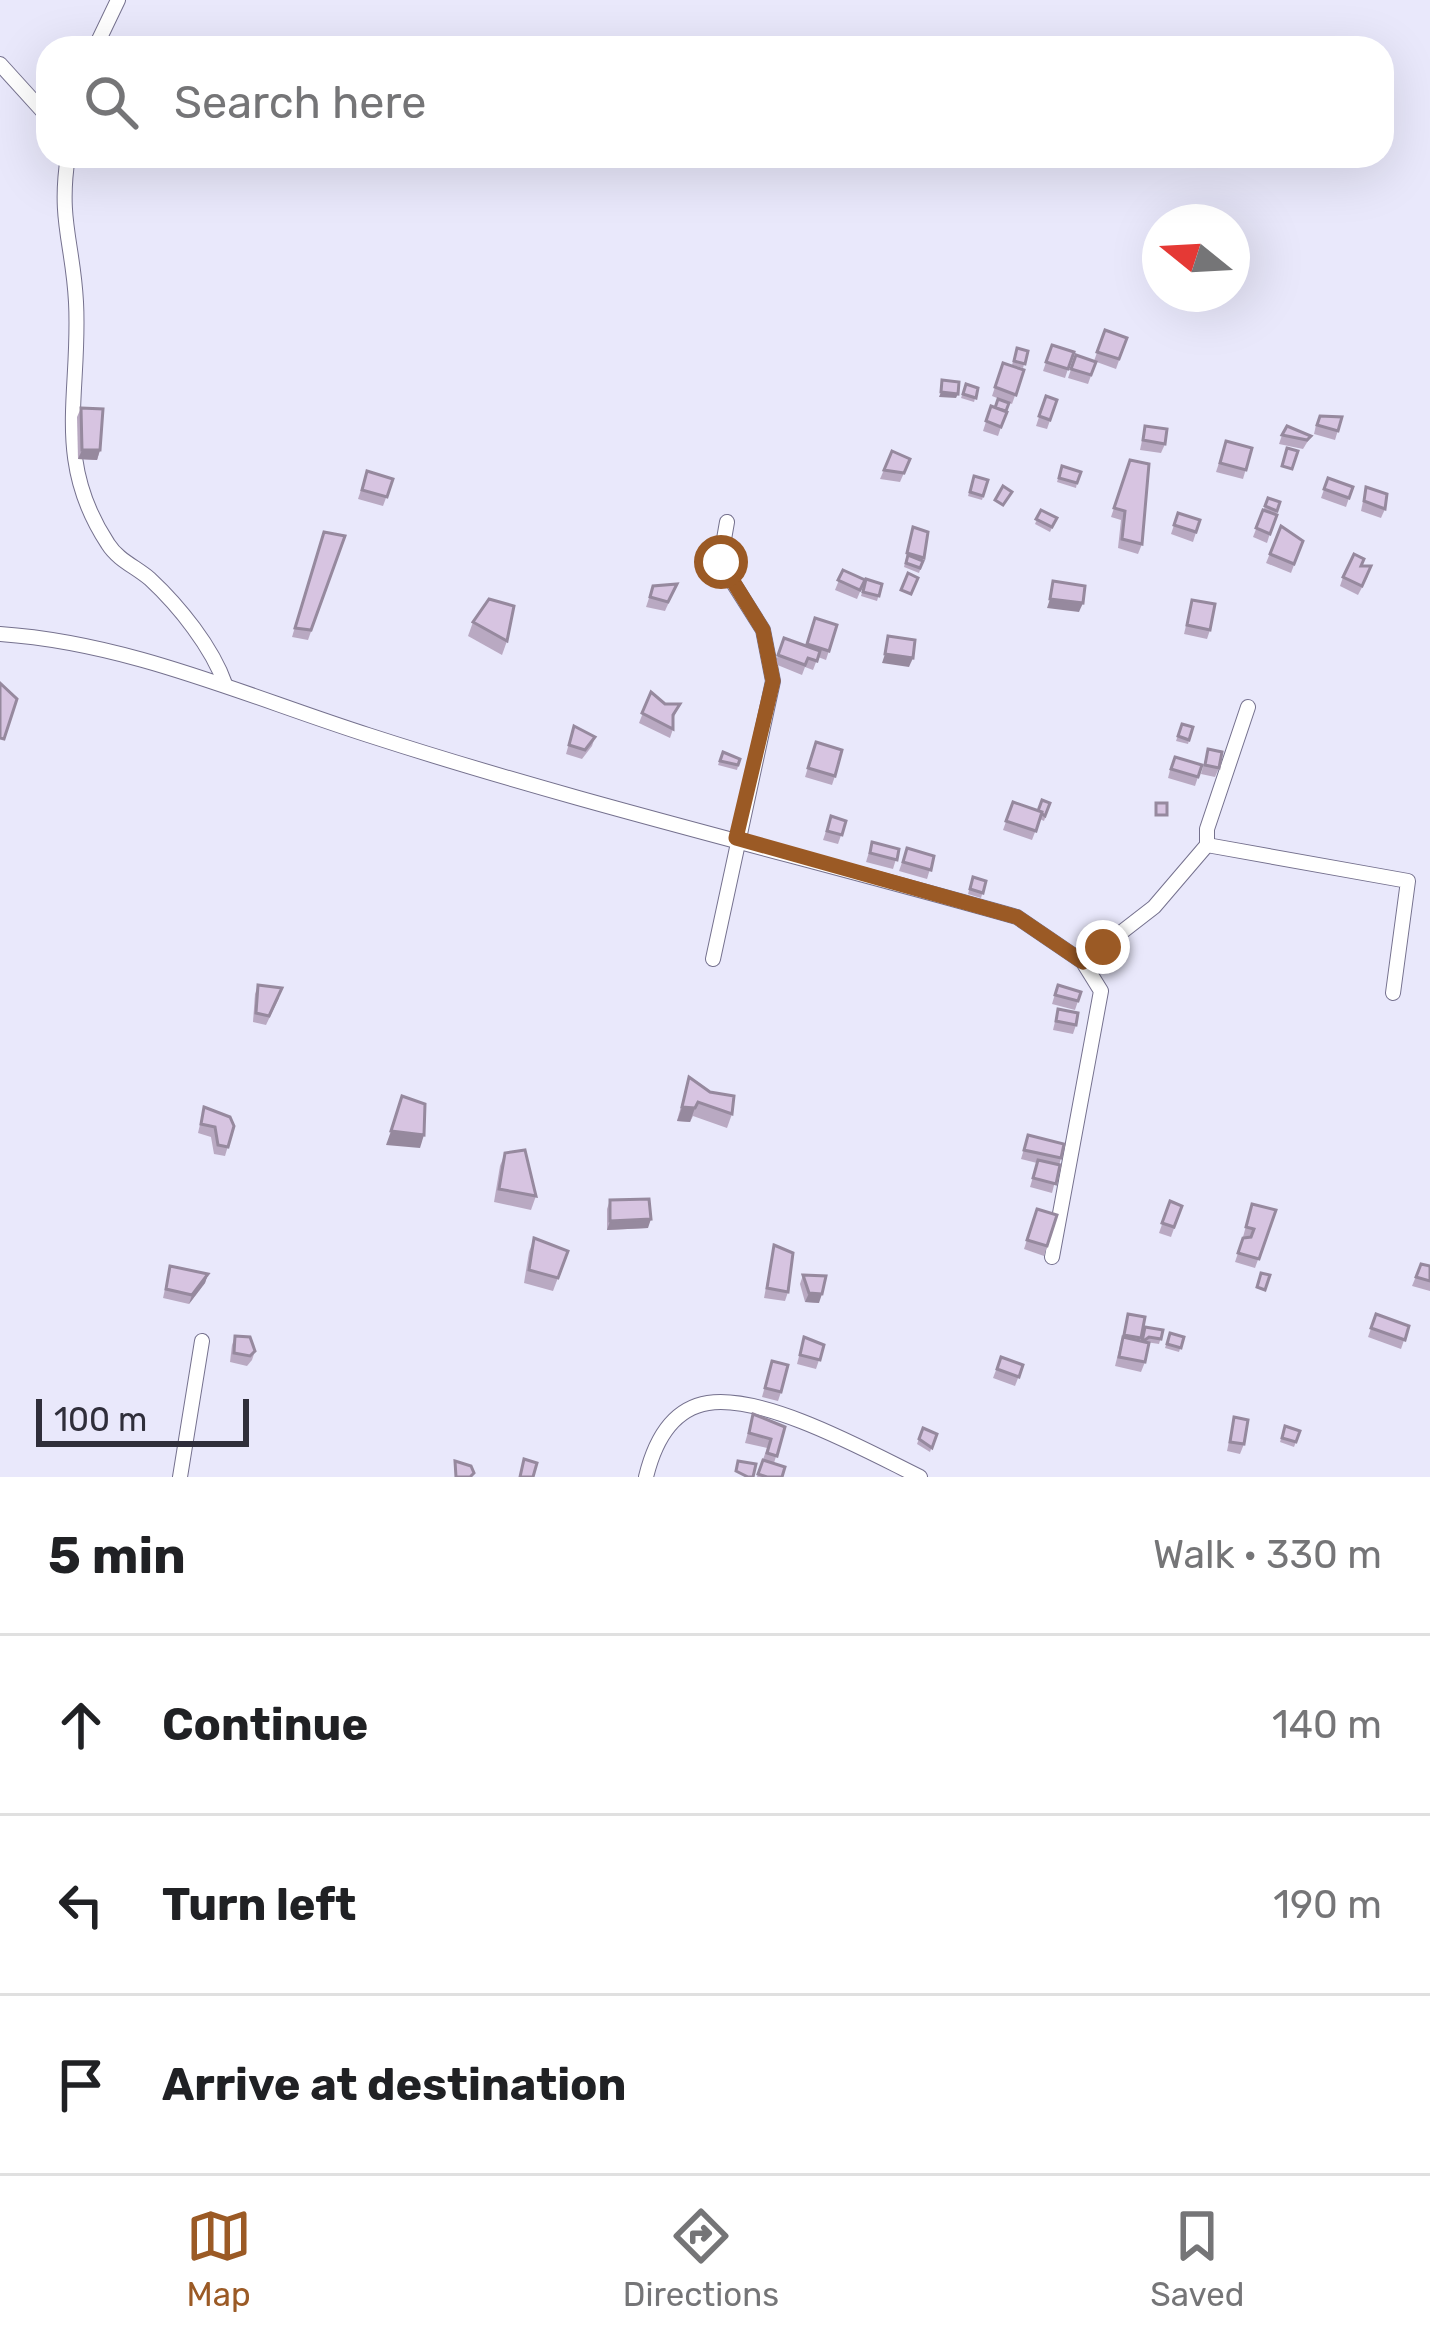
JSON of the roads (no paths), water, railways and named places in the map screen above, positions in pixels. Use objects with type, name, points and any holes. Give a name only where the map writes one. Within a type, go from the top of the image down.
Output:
[{"type":"street","points":[[101,36],[118,0]]},
{"type":"street","points":[[0,64],[36,103]]},
{"type":"street","points":[[66,168],[61,199],[76,310],[70,390],[75,467],[111,550],[150,579],[218,662],[225,684]]},
{"type":"street","points":[[713,958],[773,681],[763,630],[721,562],[727,522]]},
{"type":"street","points":[[0,634],[64,642],[225,684],[368,736],[1017,917],[1083,962],[1101,991],[1052,1258]]},
{"type":"street","points":[[1083,962],[1154,907],[1207,845],[1208,829],[1249,707]]},
{"type":"street","points":[[1207,845],[1408,880],[1393,993]]},
{"type":"street","points":[[180,1477],[202,1341]]},
{"type":"street","points":[[646,1477],[652,1450],[674,1419],[707,1403],[750,1406],[920,1477]]}]
